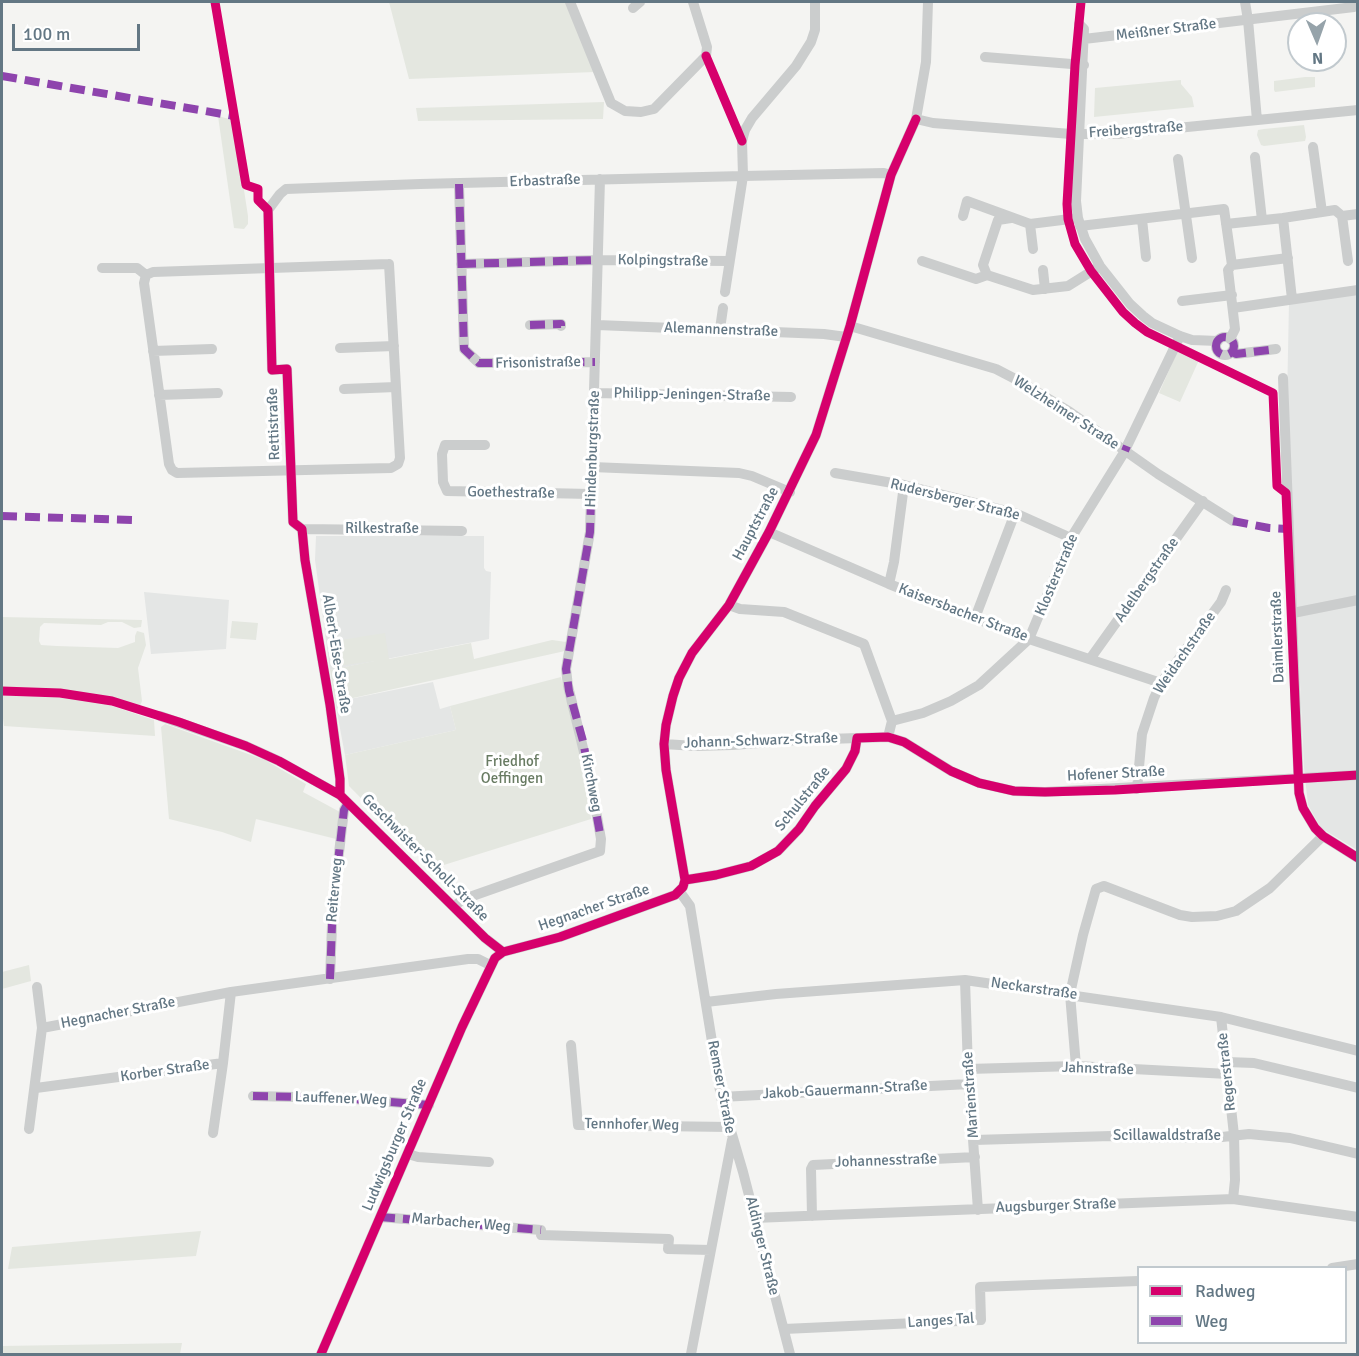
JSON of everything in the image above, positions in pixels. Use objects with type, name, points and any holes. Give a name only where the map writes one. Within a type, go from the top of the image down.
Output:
[{"type":"street","points":[[570,2],[611,103],[625,111],[641,112],[654,109],[706,56],[707,47],[693,2]]},
{"type":"street","points":[[725,292],[743,176],[742,141],[745,130],[752,118],[796,66],[812,42],[815,30],[815,2]]},
{"type":"street","name":"Hauptstraße","points":[[685,880],[666,770],[664,744],[670,710],[679,678],[693,653],[729,605],[790,492],[816,435],[850,326],[891,175],[916,119],[926,62],[928,2]]},
{"type":"street","points":[[1245,2],[1257,120]]},
{"type":"street","name":"Meißner Straße","points":[[1084,39],[1354,7],[1353,2]]},
{"type":"street","points":[[1079,24],[1084,29],[1084,65],[1076,201],[1079,222],[1090,251],[1130,304],[1152,323],[1192,340],[1218,340],[1226,337],[1230,339]]},
{"type":"street","points":[[985,57],[1084,65]]},
{"type":"street","name":"Freibergstraße","points":[[916,119],[933,123],[1079,135],[1117,134],[1358,110]]},
{"type":"street","points":[[1313,147],[1322,212]]},
{"type":"street","points":[[1255,157],[1262,220]]},
{"type":"street","points":[[1178,159],[1192,258]]},
{"type":"street","name":"Erbastraße","points":[[268,268],[268,210],[286,189],[600,179],[884,173],[891,175]]},
{"type":"street","name":"Hindenburgstraße","points":[[575,716],[566,669],[590,532],[600,179]]},
{"type":"street","name":"Frisonistraße","points":[[459,184],[464,349],[479,363],[595,362]]},
{"type":"street","points":[[963,216],[967,201],[1030,224],[1142,219],[1224,208],[1232,265]]},
{"type":"street","points":[[1226,224],[1335,210],[1342,216],[1348,261]]},
{"type":"street","points":[[1342,216],[1358,214]]},
{"type":"street","points":[[987,276],[983,265],[998,220],[1012,217]]},
{"type":"street","points":[[1283,218],[1292,299]]},
{"type":"street","points":[[1142,219],[1146,257]]},
{"type":"street","points":[[1030,224],[1033,249]]},
{"type":"street","points":[[1232,351],[1230,339],[1234,329],[1233,308],[1228,270],[1232,265],[1288,258]]},
{"type":"street","points":[[461,264],[597,260]]},
{"type":"street","name":"Kolpingstraße","points":[[597,260],[729,261]]},
{"type":"street","points":[[922,261],[976,279],[987,276],[1034,290],[1068,286],[1100,266]]},
{"type":"street","points":[[389,264],[400,458],[398,464],[391,468],[177,473],[172,470],[169,464],[153,351],[144,283],[146,275],[153,272],[389,264]]},
{"type":"street","points":[[102,268],[137,268],[146,275]]},
{"type":"street","name":"Rettistraße","points":[[268,268],[272,370],[287,369],[291,470],[297,525]]},
{"type":"street","points":[[1043,270],[1045,290]]},
{"type":"street","points":[[1233,308],[1358,290]]},
{"type":"street","points":[[1182,301],[1232,295]]},
{"type":"street","points":[[720,329],[723,308]]},
{"type":"street","points":[[530,325],[561,324],[561,326]]},
{"type":"street","name":"Alemannenstraße","points":[[597,326],[720,329],[846,337]]},
{"type":"street","name":"Welzheimer Straße","points":[[850,326],[996,369],[1021,381],[1233,521]]},
{"type":"street","name":"Klosterstraße","points":[[892,722],[951,701],[979,685],[1029,639],[1071,538],[1126,449],[1180,336]]},
{"type":"street","points":[[1218,340],[1216,345],[1220,353],[1228,354],[1232,351]]},
{"type":"street","points":[[340,348],[394,346]]},
{"type":"street","points":[[153,351],[212,349]]},
{"type":"street","points":[[1232,351],[1236,354],[1276,349]]},
{"type":"street","name":"Daimlerstraße","points":[[1283,378],[1299,779],[1303,808],[1309,820],[1323,836]]},
{"type":"street","points":[[344,389],[396,387]]},
{"type":"street","points":[[159,395],[218,393]]},
{"type":"street","name":"Philipp-Jeningen-Straße","points":[[594,393],[791,397]]},
{"type":"street","name":"Goethestraße","points":[[485,445],[445,445],[442,454],[443,482],[447,491],[591,495]]},
{"type":"street","points":[[592,467],[738,473],[752,476],[790,492]]},
{"type":"street","name":"Rudersberger Straße","points":[[835,473],[904,485],[1015,513],[1071,538]]},
{"type":"street","points":[[889,584],[904,485]]},
{"type":"street","name":"Adelbergstraße","points":[[1090,659],[1203,501]]},
{"type":"street","points":[[975,618],[1015,513]]},
{"type":"street","name":"Rilkestraße","points":[[297,525],[462,531]]},
{"type":"street","name":"Albert-Eise-Straße","points":[[297,525],[330,705],[344,799]]},
{"type":"street","name":"Kaisersbacher Straße","points":[[769,532],[889,584],[1029,639],[1161,683]]},
{"type":"street","name":"Weidachstraße","points":[[1137,789],[1142,734],[1161,683],[1221,602],[1226,590]]},
{"type":"street","points":[[1293,613],[1358,600]]},
{"type":"street","points":[[729,605],[740,609],[784,612],[864,644],[892,722],[888,737]]},
{"type":"street","name":"Geschwister-Scholl-Straße","points":[[160,716],[246,746],[279,761],[344,799],[485,938],[503,952]]},
{"type":"street","name":"Kirchweg","points":[[454,906],[464,899],[600,851],[601,839],[590,777],[575,716]]},
{"type":"street","name":"Johann-Schwarz-Straße","points":[[664,744],[695,746],[888,737]]},
{"type":"street","name":"Hofener Straße","points":[[888,737],[904,742],[951,771],[1000,788],[1045,792],[1137,789],[1358,775]]},
{"type":"street","name":"Schulstraße","points":[[685,880],[751,866],[778,851],[800,829],[815,806],[846,769],[855,751],[857,738]]},
{"type":"street","name":"Reiterweg","points":[[330,979],[332,925],[344,799]]},
{"type":"street","points":[[1076,1066],[1070,994],[1094,893],[1098,887],[1104,886],[1180,915],[1217,916],[1236,911],[1270,888],[1323,836],[1358,858]]},
{"type":"street","points":[[681,892],[685,880]]},
{"type":"street","name":"Hegnacher Straße","points":[[503,952],[560,937],[681,892]]},
{"type":"street","name":"Remser Straße","points":[[681,892],[690,906],[721,1097],[731,1132],[691,1354]]},
{"type":"street","points":[[485,938],[478,959],[490,965]]},
{"type":"street","name":"Ludwigsburger Straße","points":[[321,1354],[490,965],[503,952]]},
{"type":"street","name":"Hegnacher Straße","points":[[42,1028],[231,992],[478,959]]},
{"type":"street","name":"Neckarstraße","points":[[706,1002],[788,993],[964,980],[1221,1017],[1358,1050]]},
{"type":"street","name":"Marienstraße","points":[[964,980],[978,1210]]},
{"type":"street","points":[[29,1129],[42,1028],[37,987]]},
{"type":"street","name":"Korber Straße","points":[[36,1088],[223,1063],[231,992]]},
{"type":"street","name":"Regerstraße","points":[[1221,1017],[1234,1136],[1233,1199]]},
{"type":"street","name":"Tennhofer Weg","points":[[571,1046],[578,1125],[731,1132]]},
{"type":"street","points":[[1227,1062],[1254,1064],[1358,1088]]},
{"type":"street","points":[[213,1133],[223,1063]]},
{"type":"street","name":"Jahnstraße","points":[[968,1069],[1076,1066],[1228,1074]]},
{"type":"street","name":"Jakob-Gauermann-Straße","points":[[721,1097],[969,1084]]},
{"type":"street","name":"Lauffener Weg","points":[[253,1096],[420,1102],[429,1105]]},
{"type":"street","name":"Aldinger Straße","points":[[731,1132],[790,1354]]},
{"type":"street","name":"Scillawaldstraße","points":[[974,1140],[1249,1134],[1290,1138],[1358,1154]]},
{"type":"street","points":[[408,1154],[418,1157],[489,1161]]},
{"type":"street","name":"Johannesstraße","points":[[812,1216],[811,1169],[813,1165],[975,1157]]},
{"type":"street","name":"Augsburger Straße","points":[[754,1218],[1233,1199],[1358,1217]]},
{"type":"street","name":"Marbacher Weg","points":[[380,1216],[541,1233],[669,1239],[669,1249],[711,1250]]},
{"type":"street","name":"Langes Tal","points":[[784,1329],[981,1320],[980,1287],[1137,1281]]},
{"type":"shaded area","points":[[1357,293],[1357,850],[1321,828],[1308,805],[1304,768],[1287,401],[1289,302]]},
{"type":"shaded area","points":[[316,536],[484,536],[484,568],[491,572],[489,639],[330,670],[315,560]]},
{"type":"shaded area","points":[[144,592],[229,600],[226,649],[151,654]]},
{"type":"shaded area","points":[[433,682],[440,709],[450,706],[456,730],[345,755],[335,702]]},
{"type":"green space","points":[[389,2],[566,2],[595,72],[409,79]]},
{"type":"green space","points":[[1315,77],[1315,87],[1275,92],[1274,90],[1274,81]]},
{"type":"green space","points":[[1181,80],[1181,84],[1192,97],[1194,107],[1094,117],[1095,88]]},
{"type":"green space","points":[[604,102],[603,119],[418,121],[416,108]]},
{"type":"green space","points":[[218,116],[229,119],[234,125],[248,216],[248,224],[244,229],[234,228]]},
{"type":"green space","points":[[1304,125],[1305,141],[1264,146],[1261,145],[1257,135],[1258,130]]},
{"type":"green space","points":[[1178,350],[1199,360],[1180,402],[1159,393]]},
{"type":"green space","points":[[2,617],[142,620],[141,627],[134,628],[122,622],[108,622],[101,625],[44,623],[40,627],[39,641],[41,645],[118,648],[135,642],[137,631],[144,633],[146,645],[138,668],[142,701],[140,706],[97,695],[2,688]]},
{"type":"green space","points":[[232,621],[258,623],[256,640],[230,638]]},
{"type":"green space","points":[[385,633],[389,659],[471,643],[474,659],[552,640],[566,642],[565,651],[335,702],[330,670],[374,661],[338,666],[334,641]]},
{"type":"green space","name":"Friedhof Oeffingen","points":[[561,677],[585,775],[591,819],[431,869],[349,786],[345,755],[456,730],[450,706]]},
{"type":"green space","points":[[3,695],[62,697],[106,704],[154,720],[155,736],[4,726]]},
{"type":"green space","points":[[165,724],[265,760],[306,784],[303,792],[340,812],[336,839],[256,819],[251,842],[169,819],[161,727]]},
{"type":"green space","points":[[29,965],[31,981],[2,989],[2,972]]},
{"type":"green space","points":[[201,1231],[196,1256],[8,1269],[12,1247]]},
{"type":"green space","points":[[182,1343],[180,1354],[2,1354],[2,1346]]},
{"type":"marked path","points":[[2,76],[234,116]]},
{"type":"marked path","points":[[459,184],[464,349],[479,363],[595,362]]},
{"type":"marked path","points":[[461,264],[597,260]]},
{"type":"marked path","points":[[530,325],[561,324],[561,326]]},
{"type":"marked path","points":[[1225,337],[1231,340],[1234,346],[1231,352],[1225,355],[1219,352],[1216,346],[1219,340],[1225,337]]},
{"type":"marked path","points":[[1232,351],[1236,354],[1276,349]]},
{"type":"marked path","points":[[1125,451],[1127,446]]},
{"type":"marked path","points":[[591,500],[590,532],[566,669],[569,691],[583,741],[601,839]]},
{"type":"marked path","points":[[2,516],[132,520]]},
{"type":"marked path","points":[[1233,521],[1288,529]]},
{"type":"marked path","points":[[330,979],[332,925],[339,853],[344,810],[348,803]]},
{"type":"marked path","points":[[253,1096],[341,1098],[429,1105]]},
{"type":"marked path","points":[[380,1217],[541,1230]]},
{"type":"cycle path","points":[[215,2],[246,185],[258,189],[258,200],[268,210],[272,370],[287,369],[293,522],[302,529],[305,560],[330,705],[340,795]]},
{"type":"cycle path","points":[[1081,2],[1067,204],[1068,219],[1075,244],[1091,271],[1123,312],[1135,323],[1147,332],[1273,393],[1277,486],[1286,493],[1299,793],[1303,808],[1315,828],[1323,836],[1358,858]]},
{"type":"cycle path","points":[[706,56],[742,141]]},
{"type":"cycle path","points":[[321,1354],[462,1027],[495,958],[503,952],[560,937],[675,895],[683,887],[685,880],[666,770],[664,744],[673,696],[692,653],[729,605],[769,532],[816,435],[850,326],[891,175],[916,119]]},
{"type":"cycle path","points":[[2,691],[60,693],[112,701],[246,746],[279,761],[340,795],[485,938],[503,952]]},
{"type":"cycle path","points":[[685,880],[751,866],[778,851],[799,829],[846,769],[855,751],[857,738],[888,737],[904,742],[951,771],[979,783],[1014,791],[1115,790],[1358,775]]}]
